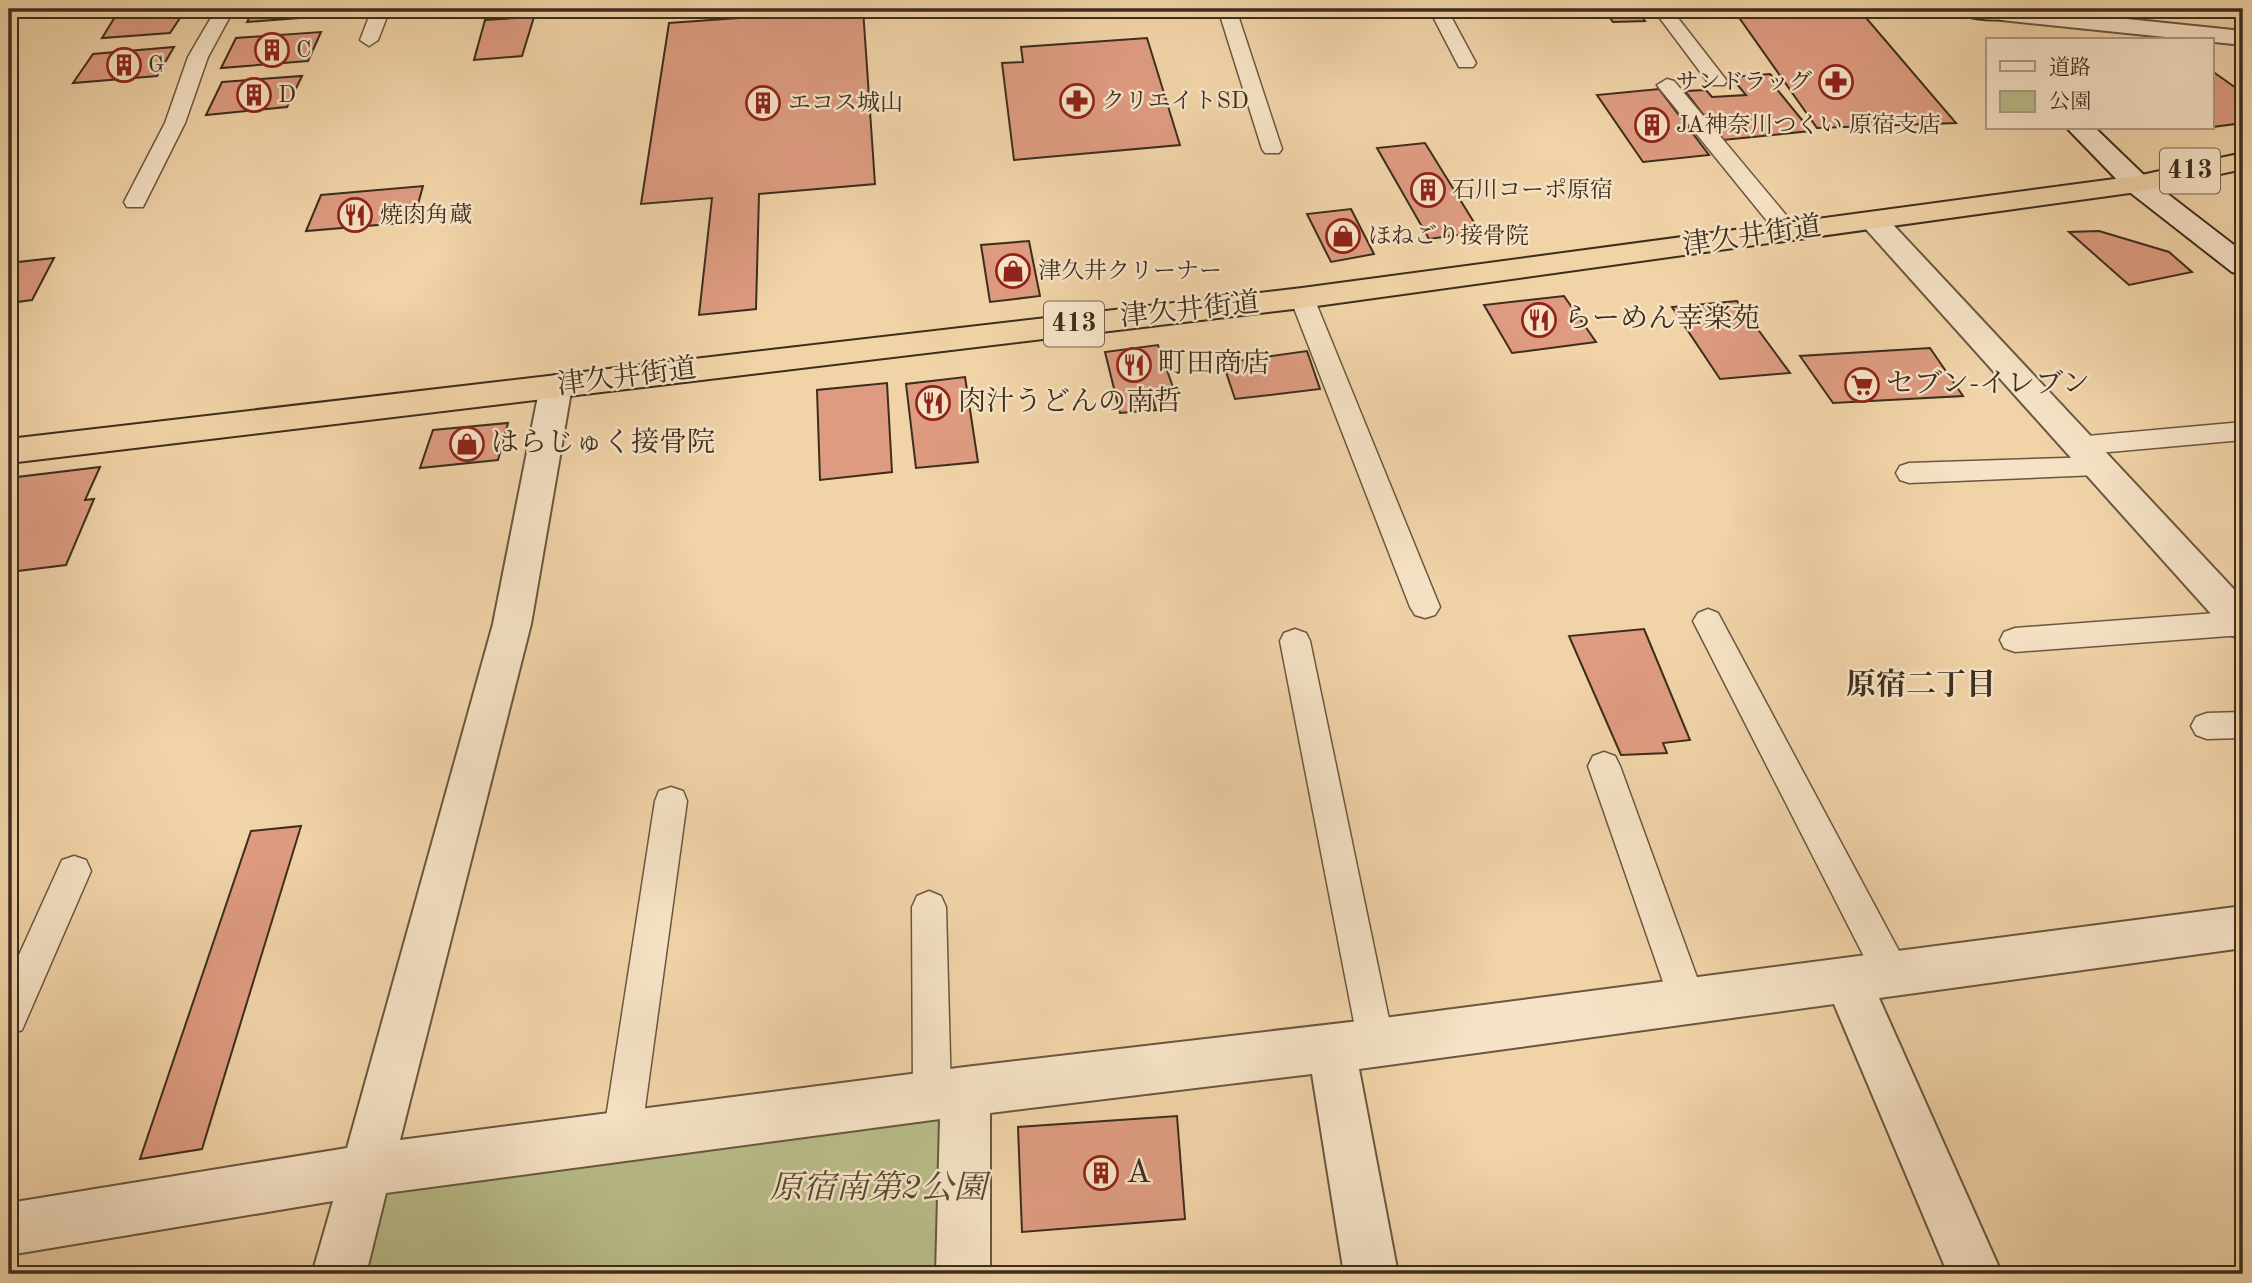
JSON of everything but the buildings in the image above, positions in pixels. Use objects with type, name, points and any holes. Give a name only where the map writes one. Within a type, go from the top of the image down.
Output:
[{"type":"highway","name":"津久井街道","points":[[9,451],[1302,298],[2137,184],[2243,161]]},
{"type":"street","points":[[1964,9],[2243,38]]},
{"type":"street","points":[[2000,11],[2018,38]]},
{"type":"street","points":[[2082,130],[2137,184],[2243,266]]},
{"type":"street","points":[[1874,221],[2243,624]]},
{"type":"street","points":[[339,1274],[512,624],[556,386]]},
{"type":"street","points":[[9,1228],[368,1170],[948,1093],[1688,1002],[2243,927]]},
{"type":"street","points":[[1870,978],[1975,1274]]},
{"type":"street","points":[[1354,1045],[1371,1274]]},
{"type":"street","points":[[948,1093],[963,1274]]},
{"type":"lane","points":[[135,202],[175,123],[198,57],[225,9]]},
{"type":"lane","points":[[369,40],[381,9]]},
{"type":"lane","points":[[1227,9],[1272,149]]},
{"type":"lane","points":[[1438,9],[1466,63]]},
{"type":"lane","points":[[1662,9],[1717,81],[1667,85],[1788,232]]},
{"type":"lane","points":[[1302,298],[1425,607]]},
{"type":"lane","points":[[1909,473],[2087,456],[2243,431]]},
{"type":"lane","points":[[1708,621],[1870,978]]},
{"type":"lane","points":[[2015,640],[2243,624]]},
{"type":"lane","points":[[1295,640],[1354,1045]]},
{"type":"lane","points":[[2207,726],[2243,725]]},
{"type":"lane","points":[[1604,766],[1688,1002]]},
{"type":"lane","points":[[622,1137],[671,801]]},
{"type":"lane","points":[[9,1017],[74,870]]},
{"type":"lane","points":[[929,908],[948,1093]]},
{"type":"green space","name":"原宿南第2公園","points":[[965,1091],[963,1274],[339,1274],[368,1170]]},
{"type":"place","name":"C","points":[[272,50]]},
{"type":"place","name":"G","points":[[124,65]]},
{"type":"place","name":"サンドラッグ","points":[[1836,82]]},
{"type":"place","name":"D","points":[[254,95]]},
{"type":"place","name":"クリエイトSD","points":[[1077,101]]},
{"type":"place","name":"エコス城山","points":[[763,103]]},
{"type":"place","name":"JA神奈川つくい 原宿支店","points":[[1652,125]]},
{"type":"place","name":"石川コーポ原宿","points":[[1428,190]]},
{"type":"place","name":"焼肉角蔵","points":[[355,215]]},
{"type":"place","name":"ほねごり接骨院","points":[[1343,236]]},
{"type":"place","name":"津久井クリーナー","points":[[1013,271]]},
{"type":"place","name":"らーめん幸楽苑","points":[[1539,320]]},
{"type":"place","name":"町田商店","points":[[1134,365]]},
{"type":"place","name":"セブン-イレブン","points":[[1862,385]]},
{"type":"place","name":"肉汁うどんの南哲","points":[[933,403]]},
{"type":"place","name":"はらじゅく接骨院","points":[[467,444]]},
{"type":"place","name":"A","points":[[1101,1173]]},
{"type":"district","name":"原宿二丁目","points":[[1921,686]]}]
